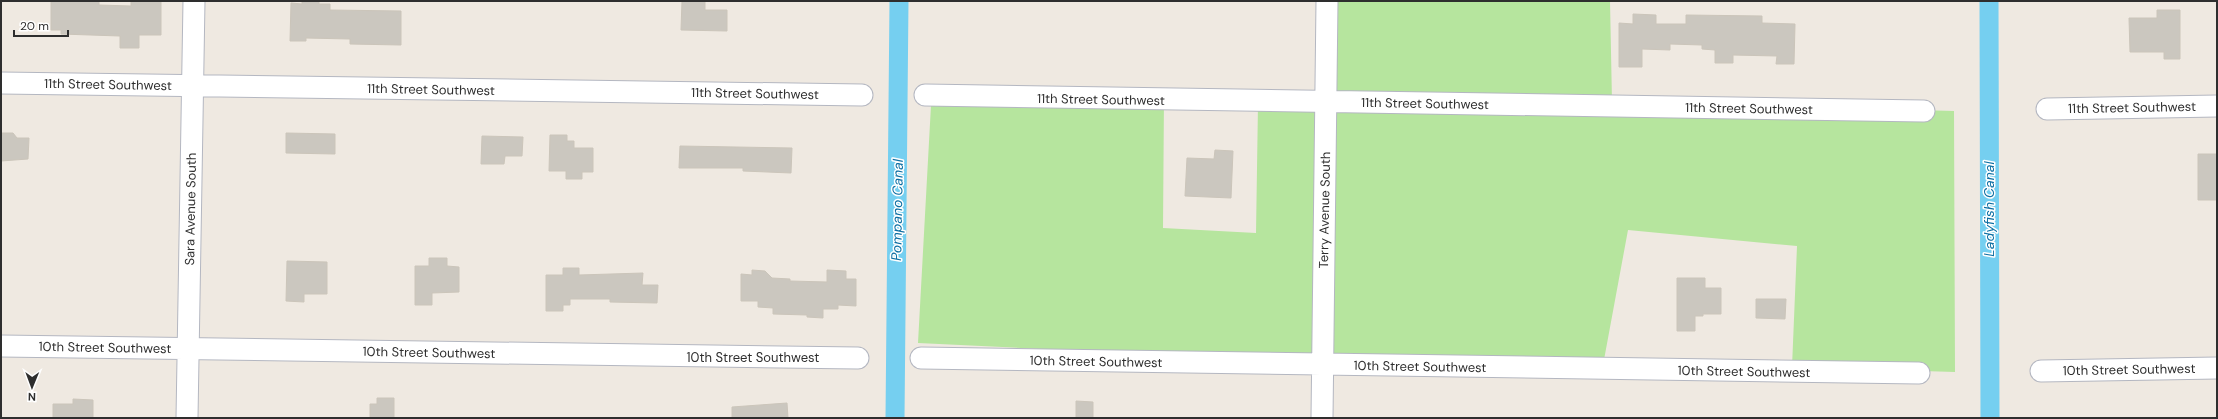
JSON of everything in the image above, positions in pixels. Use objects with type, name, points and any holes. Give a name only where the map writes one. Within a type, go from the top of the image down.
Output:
[{"type":"street","name":"Sara Avenue South","points":[[187,418],[194,1]]},
{"type":"street","name":"Terry Avenue South","points":[[1322,418],[1327,1]]},
{"type":"street","name":"11th Street Southwest","points":[[1,82],[862,95]]},
{"type":"street","name":"11th Street Southwest","points":[[925,95],[1924,111]]},
{"type":"street","name":"11th Street Southwest","points":[[2047,109],[2217,106]]},
{"type":"street","name":"10th Street Southwest","points":[[1,346],[858,358]]},
{"type":"street","name":"10th Street Southwest","points":[[921,358],[1919,373]]},
{"type":"street","name":"10th Street Southwest","points":[[2041,371],[2217,368]]},
{"type":"green space","points":[[1328,1],[1610,1],[1612,102],[1954,111],[1955,372],[1792,367],[1797,246],[1628,230],[1601,376],[918,343],[932,87],[1164,96],[1163,228],[1256,233],[1258,104],[1327,105]]},
{"type":"building","points":[[51,1],[99,1],[99,5],[131,6],[131,1],[161,1],[161,35],[139,35],[139,48],[120,48],[120,36],[61,34],[61,30],[51,30]]},
{"type":"building","points":[[302,1],[319,1],[319,4],[330,4],[330,10],[401,11],[401,45],[350,44],[350,39],[306,38],[306,41],[290,41],[291,3],[302,4]]},
{"type":"building","points":[[682,1],[705,1],[705,10],[727,10],[727,31],[681,30]]},
{"type":"building","points":[[2157,10],[2180,10],[2180,59],[2164,59],[2164,52],[2130,52],[2129,18],[2157,18]]},
{"type":"building","points":[[1633,14],[1656,15],[1656,24],[1686,24],[1686,15],[1762,16],[1762,23],[1795,24],[1794,64],[1776,64],[1777,56],[1733,55],[1733,63],[1715,63],[1715,50],[1702,49],[1702,45],[1670,44],[1670,50],[1642,49],[1642,67],[1619,67],[1619,23],[1633,24]]},
{"type":"building","points":[[1,133],[13,133],[17,138],[29,138],[28,159],[1,161]]},
{"type":"building","points":[[286,133],[335,134],[335,154],[286,153]]},
{"type":"building","points":[[550,135],[567,135],[567,141],[574,141],[574,148],[593,148],[593,172],[582,172],[582,179],[566,179],[566,171],[549,171]]},
{"type":"building","points":[[482,136],[523,137],[522,156],[505,156],[504,164],[481,164]]},
{"type":"building","points":[[680,146],[792,148],[791,173],[743,171],[743,168],[679,168]]},
{"type":"building","points":[[1215,150],[1233,151],[1231,198],[1185,196],[1187,158],[1214,159]]},
{"type":"building","points":[[2198,154],[2217,154],[2217,200],[2198,200]]},
{"type":"building","points":[[429,258],[447,258],[447,266],[459,267],[459,292],[432,293],[432,305],[415,305],[415,266],[429,266]]},
{"type":"building","points":[[287,261],[327,262],[327,294],[304,294],[304,302],[286,301]]},
{"type":"building","points":[[563,268],[579,268],[579,275],[643,273],[642,285],[658,285],[657,303],[610,302],[610,299],[570,299],[570,305],[563,305],[563,311],[546,311],[546,275],[563,275]]},
{"type":"building","points":[[752,270],[765,271],[772,278],[790,279],[790,281],[827,282],[827,270],[846,271],[846,279],[856,279],[856,306],[838,305],[838,309],[823,309],[823,318],[807,317],[807,315],[773,314],[773,308],[758,307],[758,301],[741,301],[741,274],[752,275]]},
{"type":"building","points":[[1677,278],[1705,278],[1705,288],[1721,288],[1721,314],[1703,314],[1703,316],[1695,316],[1695,331],[1677,331]]},
{"type":"building","points":[[1756,299],[1786,299],[1785,319],[1756,318]]},
{"type":"building","points":[[377,398],[394,398],[394,418],[370,418],[370,404],[377,404]]},
{"type":"building","points":[[73,399],[93,400],[93,418],[53,418],[53,404],[73,404]]},
{"type":"building","points":[[1076,401],[1093,402],[1093,418],[1076,418]]},
{"type":"building","points":[[787,403],[788,418],[732,418],[732,407]]},
{"type":"waterway","name":"Pompano Canal","points":[[895,418],[899,1]]},
{"type":"waterway","name":"Ladyfish Canal","points":[[1989,1],[1990,418]]}]
